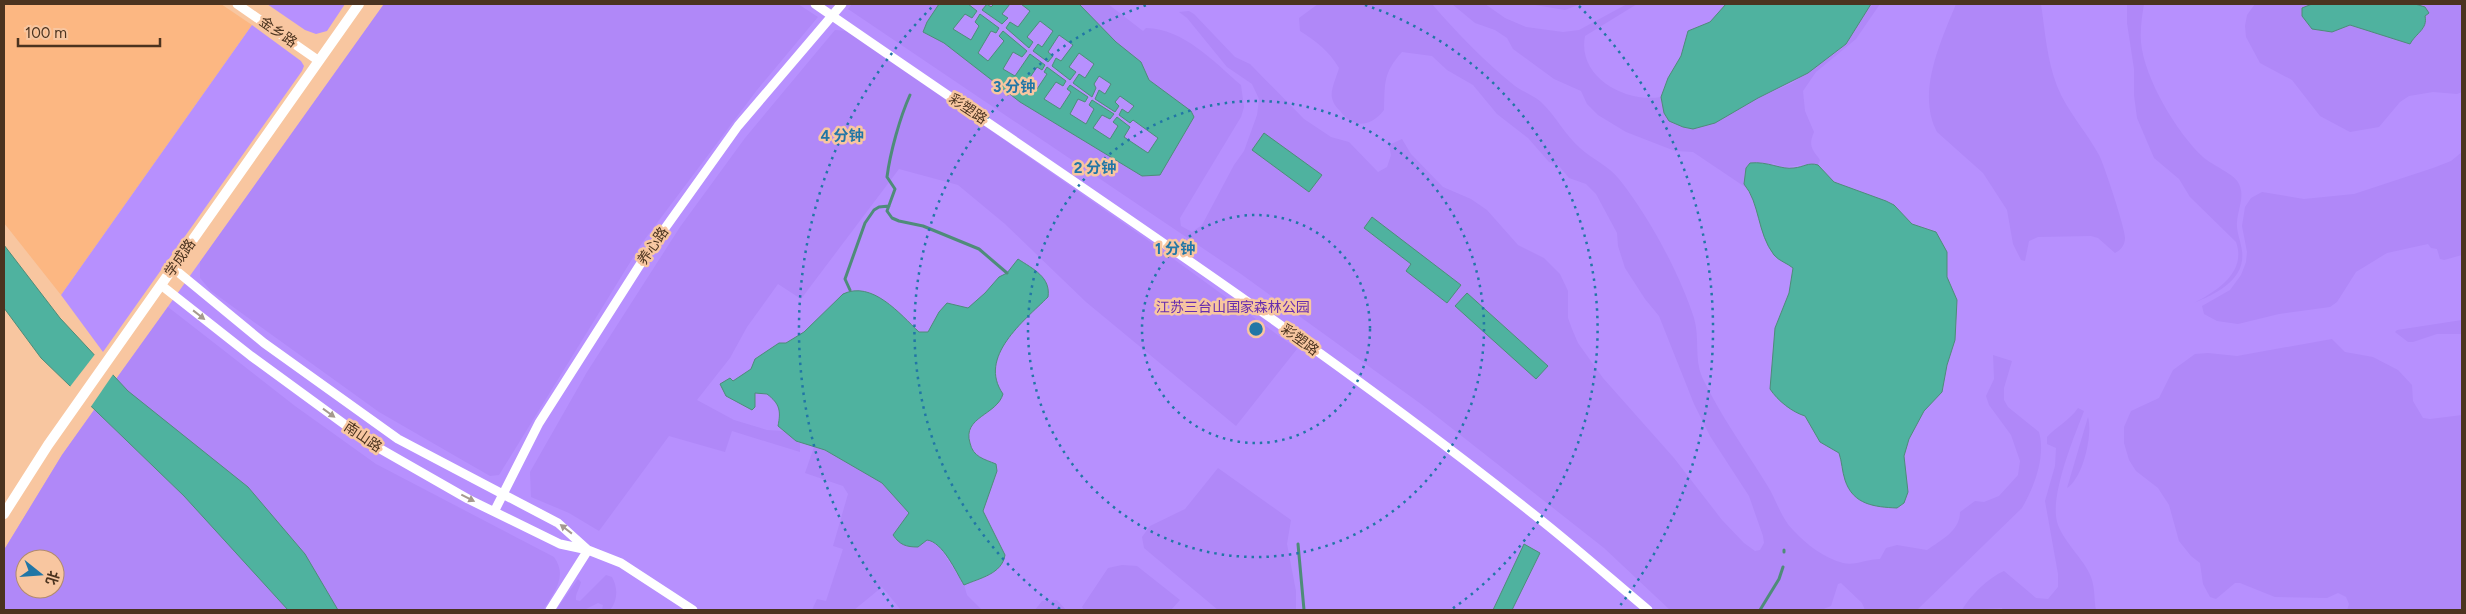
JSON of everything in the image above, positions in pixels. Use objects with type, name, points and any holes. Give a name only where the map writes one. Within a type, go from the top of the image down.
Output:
[{"type":"street","name":"金乡路","points":[[237,4],[319,61]]},
{"type":"street","name":"学成路","points":[[4,514],[109,358],[359,4]]},
{"type":"street","name":"彩塑路","points":[[814,4],[1235,293],[1409,418],[1538,518],[1648,610]]},
{"type":"street","name":"养心路","points":[[495,510],[539,422],[648,252],[738,126],[842,4]]},
{"type":"street","name":"南山路","points":[[173,268],[264,343],[398,439],[558,523],[588,550]]},
{"type":"street","name":"南山路","points":[[161,285],[251,356],[370,443],[468,498],[560,544],[588,550],[621,563],[693,610]]},
{"type":"street","points":[[550,610],[588,550]]},
{"type":"shaded area","points":[[4,4],[221,4],[252,25],[61,295],[4,223]]},
{"type":"green space","points":[[267,4],[345,4],[327,31],[316,34],[305,30]]},
{"type":"green space","name":"江苏三台山国家森林公园","points":[[384,4],[2462,4],[2462,610],[4,610],[4,550],[62,455]]},
{"type":"green space","points":[[384,4],[798,4],[818,17],[757,90],[642,243],[499,475],[490,476],[379,412],[211,291],[200,278],[200,262]]},
{"type":"green space","points":[[852,4],[939,4],[927,22],[924,32],[944,43],[1020,102],[1142,176],[1191,111],[1149,80],[1141,62],[1116,42],[1079,4],[1108,4],[1143,31],[1146,28],[1160,30],[1185,40],[1209,57],[1241,85],[1244,107],[1241,117],[1180,218],[1181,226],[1192,232],[1202,225],[1234,165],[1244,151],[1257,115],[1259,99],[1252,84],[1227,67],[1187,18],[1179,12],[1189,11],[1235,57],[1250,64],[1304,119],[1331,137],[1349,142],[1378,172],[1387,167],[1391,155],[1389,145],[1402,139],[1411,154],[1443,187],[1471,199],[1487,210],[1518,245],[1544,258],[1560,274],[1568,291],[1568,318],[1572,329],[1578,343],[1603,378],[1674,458],[1722,520],[1744,543],[1755,551],[1760,550],[1764,543],[1763,536],[1749,496],[1710,436],[1694,404],[1659,316],[1645,299],[1625,268],[1618,246],[1617,233],[1596,194],[1586,184],[1569,178],[1559,166],[1549,162],[1528,138],[1497,114],[1473,85],[1447,70],[1432,56],[1402,52],[1388,72],[1384,110],[1373,120],[1362,124],[1350,121],[1335,105],[1332,91],[1339,68],[1322,47],[1300,31],[1299,18],[1318,4],[1432,4],[1494,68],[1515,86],[1541,102],[1575,143],[1615,174],[1630,194],[1652,227],[1672,264],[1688,301],[1696,325],[1700,370],[1709,391],[1767,485],[1785,520],[1810,546],[1829,558],[1848,564],[1880,559],[1886,548],[1897,545],[1927,550],[1944,539],[1953,530],[1957,525],[1960,512],[1975,501],[1984,502],[1999,496],[2018,475],[2020,461],[2011,435],[1989,405],[1986,396],[1994,379],[1993,355],[2012,361],[2004,388],[2004,400],[2008,407],[2039,432],[2041,442],[2040,461],[2031,491],[2022,508],[1917,610],[1865,610],[1862,603],[1841,583],[1838,584],[1831,606],[1821,610],[1670,610],[1604,548],[1421,404],[1241,274],[848,9]],"holes":[[[1372,218],[1460,284],[1447,303],[1406,271],[1411,264],[1364,229]],[[1467,293],[1536,379],[1455,306]]]},
{"type":"green space","points":[[1452,4],[1485,4],[1505,18],[1526,27],[1563,32],[1579,30],[1627,4],[1637,4],[1585,36],[1584,51],[1588,64],[1606,84],[1619,91],[1647,98],[1661,97],[1664,113],[1715,123],[1758,98],[1792,83],[1840,50],[1853,34],[1871,4],[1880,4],[1856,39],[1816,72],[1803,91],[1805,111],[1814,132],[1811,144],[1820,160],[1818,165],[1807,164],[1785,167],[1773,163],[1744,184],[1748,189],[1693,152],[1675,151],[1626,132],[1598,115],[1587,104],[1581,91],[1554,79],[1513,49],[1507,38],[1495,30],[1475,23]]},
{"type":"green space","points":[[1529,4],[1581,4],[1565,10]]},
{"type":"green space","points":[[1956,4],[2041,4],[2049,56],[2057,86],[2066,104],[2099,155],[2119,211],[2125,241],[2117,252],[2115,253],[2098,238],[2091,236],[2038,237],[2029,241],[2025,261],[2021,260],[2013,244],[2007,210],[1983,173],[1937,132],[1931,117],[1929,101],[1930,84],[1938,50]]},
{"type":"green space","points":[[2127,4],[2144,4],[2141,32],[2143,56],[2148,72],[2163,104],[2193,147],[2207,160],[2237,180],[2241,189],[2237,226],[2242,251],[2242,261],[2239,270],[2234,278],[2219,290],[2194,303],[2212,293],[2234,271],[2238,253],[2236,242],[2190,197],[2179,179],[2154,158],[2137,118],[2134,95],[2134,69],[2127,23]]},
{"type":"green space","points":[[2255,4],[2312,4],[2307,6],[2312,29],[2327,32],[2350,25],[2410,44],[2418,32],[2424,28],[2425,7],[2415,4],[2462,4],[2462,92],[2457,94],[2433,92],[2409,96],[2400,102],[2379,127],[2350,132],[2320,116],[2292,80],[2260,63],[2246,37],[2245,26],[2247,15]]},
{"type":"green space","points":[[252,25],[301,61],[304,66],[302,71],[103,352],[61,295]]},
{"type":"green space","points":[[835,30],[848,31],[1149,241],[1297,349],[1236,426],[1086,302],[1005,224],[958,185],[899,169],[801,299],[778,284],[747,327],[730,358],[697,400],[734,420],[767,430],[783,431],[800,442],[800,452],[732,431],[725,452],[669,436],[599,531],[569,513],[531,497],[530,472],[587,372],[680,227],[745,138]]},
{"type":"green space","points":[[2462,152],[2462,255],[2444,260],[2440,259],[2437,249],[2431,248],[2428,244],[2387,253],[2356,272],[2337,302],[2330,307],[2279,314],[2238,324],[2217,321],[2204,314],[2202,306],[2230,290],[2241,275],[2246,262],[2247,252],[2242,226],[2245,207],[2251,198],[2262,192],[2304,199],[2354,194],[2451,161]]},
{"type":"green space","points":[[168,307],[295,406],[376,464],[554,557],[560,571],[560,578],[555,591],[543,610],[338,610],[305,554],[248,487],[128,391],[116,379]]},
{"type":"green space","points":[[2462,320],[2462,334],[2437,334],[2408,342],[2395,332],[2397,330]]},
{"type":"green space","points":[[2332,339],[2345,352],[2373,357],[2398,370],[2412,385],[2413,401],[2423,418],[2430,419],[2462,415],[2462,610],[2347,610],[2349,604],[2346,597],[2338,593],[2327,598],[2275,597],[2240,583],[2235,583],[2216,599],[2210,597],[2203,584],[2200,563],[2191,556],[2179,541],[2169,505],[2158,488],[2136,471],[2129,460],[2124,443],[2124,427],[2131,411],[2159,398],[2173,370],[2195,354],[2208,353],[2237,356]]},
{"type":"green space","points":[[2078,408],[2084,411],[2059,484],[2056,514],[2061,532],[2089,573],[2093,584],[2096,610],[2003,610],[2002,608],[1962,610],[1980,588],[2004,571],[2036,598],[2048,599],[2058,587],[2058,574],[2045,501],[2055,466],[2056,448],[2047,444],[2047,437]]},
{"type":"green space","points":[[94,410],[184,496],[288,610],[4,610],[4,550],[62,455]]},
{"type":"green space","points":[[2088,417],[2088,444],[2082,466],[2073,483],[2067,488]]},
{"type":"green space","points":[[814,447],[825,450],[882,483],[909,514],[893,535],[898,541],[907,545],[918,547],[927,540],[939,546],[964,585],[967,595],[982,610],[901,610],[882,587],[854,610],[812,610],[817,599],[826,601],[843,549],[833,546],[848,494],[843,486],[805,473]]},
{"type":"green space","points":[[1218,468],[1291,520],[1287,544],[1296,591],[1296,610],[1218,610],[1144,548],[1142,537],[1150,526],[1185,509]]},
{"type":"green space","points":[[1122,565],[1137,566],[1180,600],[1171,610],[1084,610],[1082,607],[1108,568]]},
{"type":"green space","points":[[606,575],[612,577],[616,590],[615,602],[610,610],[602,610],[603,605],[598,603],[584,610],[556,610],[578,579],[581,582],[576,600],[580,601]]},
{"type":"green space","points":[[1057,600],[1066,610],[1035,610],[1042,601]]},
{"type":"water","points":[[939,4],[968,4],[977,11],[972,18],[965,14],[953,29],[971,40],[979,26],[975,22],[980,14],[999,28],[996,33],[991,31],[978,53],[988,61],[1004,41],[999,36],[1003,31],[1027,51],[1022,57],[1013,52],[1003,69],[1015,76],[1030,54],[1045,65],[1042,70],[1037,67],[1027,82],[1037,89],[1047,74],[1044,72],[1047,67],[1066,81],[1063,86],[1056,82],[1044,99],[1060,109],[1071,92],[1067,89],[1070,85],[1088,97],[1085,102],[1078,99],[1070,114],[1086,124],[1094,109],[1089,105],[1092,100],[1114,114],[1110,119],[1102,115],[1093,128],[1110,139],[1118,126],[1113,122],[1117,117],[1130,127],[1124,137],[1148,153],[1158,138],[1133,120],[1130,123],[1119,115],[1122,109],[1128,113],[1134,106],[1120,96],[1115,102],[1119,106],[1115,112],[1095,99],[1099,90],[1105,94],[1111,84],[1099,76],[1094,84],[1096,88],[1092,97],[1073,83],[1079,74],[1085,78],[1094,64],[1079,53],[1069,67],[1076,72],[1070,80],[1052,66],[1056,58],[1061,61],[1073,45],[1059,35],[1048,52],[1053,56],[1048,62],[1033,51],[1038,44],[1042,47],[1053,31],[1040,21],[1027,37],[1033,42],[1029,48],[1006,28],[1010,22],[1018,27],[1030,11],[1021,4],[1079,4],[1116,42],[1141,62],[1149,80],[1191,111],[1194,117],[1160,175],[1142,176],[1020,102],[944,43],[923,32]]},
{"type":"water","points":[[987,4],[991,7],[994,4],[1010,4],[1002,14],[1008,18],[1002,24],[982,10]]},
{"type":"water","points":[[1726,4],[1871,4],[1846,44],[1808,73],[1758,98],[1715,123],[1693,129],[1683,127],[1669,121],[1664,113],[1661,97],[1668,78],[1681,56],[1688,31],[1710,22]]},
{"type":"water","points":[[2312,4],[2415,4],[2425,7],[2429,13],[2425,16],[2423,28],[2410,44],[2350,25],[2332,32],[2312,29],[2302,16],[2302,8]]},
{"type":"water","points":[[1264,133],[1322,175],[1309,192],[1252,150]]},
{"type":"water","points":[[1750,163],[1763,163],[1784,168],[1809,164],[1818,165],[1834,182],[1886,201],[1894,205],[1912,224],[1936,232],[1947,252],[1947,277],[1957,300],[1955,340],[1947,365],[1942,392],[1924,411],[1909,439],[1904,456],[1908,492],[1904,503],[1897,508],[1881,507],[1866,503],[1853,495],[1845,480],[1839,453],[1820,442],[1805,416],[1786,406],[1770,389],[1775,328],[1789,293],[1793,268],[1774,255],[1764,237],[1753,200],[1744,184],[1746,168]]},
{"type":"water","points":[[1372,217],[1461,285],[1447,303],[1406,271],[1411,264],[1364,228]]},
{"type":"water","points":[[4,245],[60,318],[128,391],[248,487],[305,554],[338,610],[288,610],[184,496],[41,358],[4,308]]},
{"type":"water","points":[[1018,259],[1035,270],[1044,279],[1047,284],[1048,297],[1016,328],[999,353],[996,380],[1003,394],[1000,401],[971,427],[969,434],[971,448],[980,457],[996,464],[997,471],[983,511],[1005,555],[1000,567],[995,571],[964,585],[944,552],[933,542],[927,540],[918,547],[907,546],[898,541],[893,535],[909,513],[882,483],[825,450],[796,441],[778,426],[777,405],[767,394],[755,393],[755,407],[752,410],[726,396],[720,384],[730,378],[733,381],[751,369],[755,359],[779,343],[786,343],[804,332],[843,294],[854,291],[875,295],[894,308],[919,332],[928,332],[939,312],[947,303],[968,308],[999,277],[1007,273]]},
{"type":"water","points":[[1467,293],[1548,366],[1536,379],[1455,306]]},
{"type":"water","points":[[1524,544],[1540,553],[1512,610],[1493,610]]},
{"type":"pier","points":[[96,353],[114,373],[90,408],[69,388]]},
{"type":"waterway","points":[[910,95],[899,124],[890,157],[887,177],[895,189],[887,211],[892,218],[899,221],[923,226],[979,249],[1007,273]]},
{"type":"waterway","points":[[850,290],[845,279],[865,223],[874,210],[879,207],[889,206]]},
{"type":"waterway","points":[[1298,544],[1304,610]]},
{"type":"waterway","points":[[1760,610],[1779,579],[1783,567]]}]
